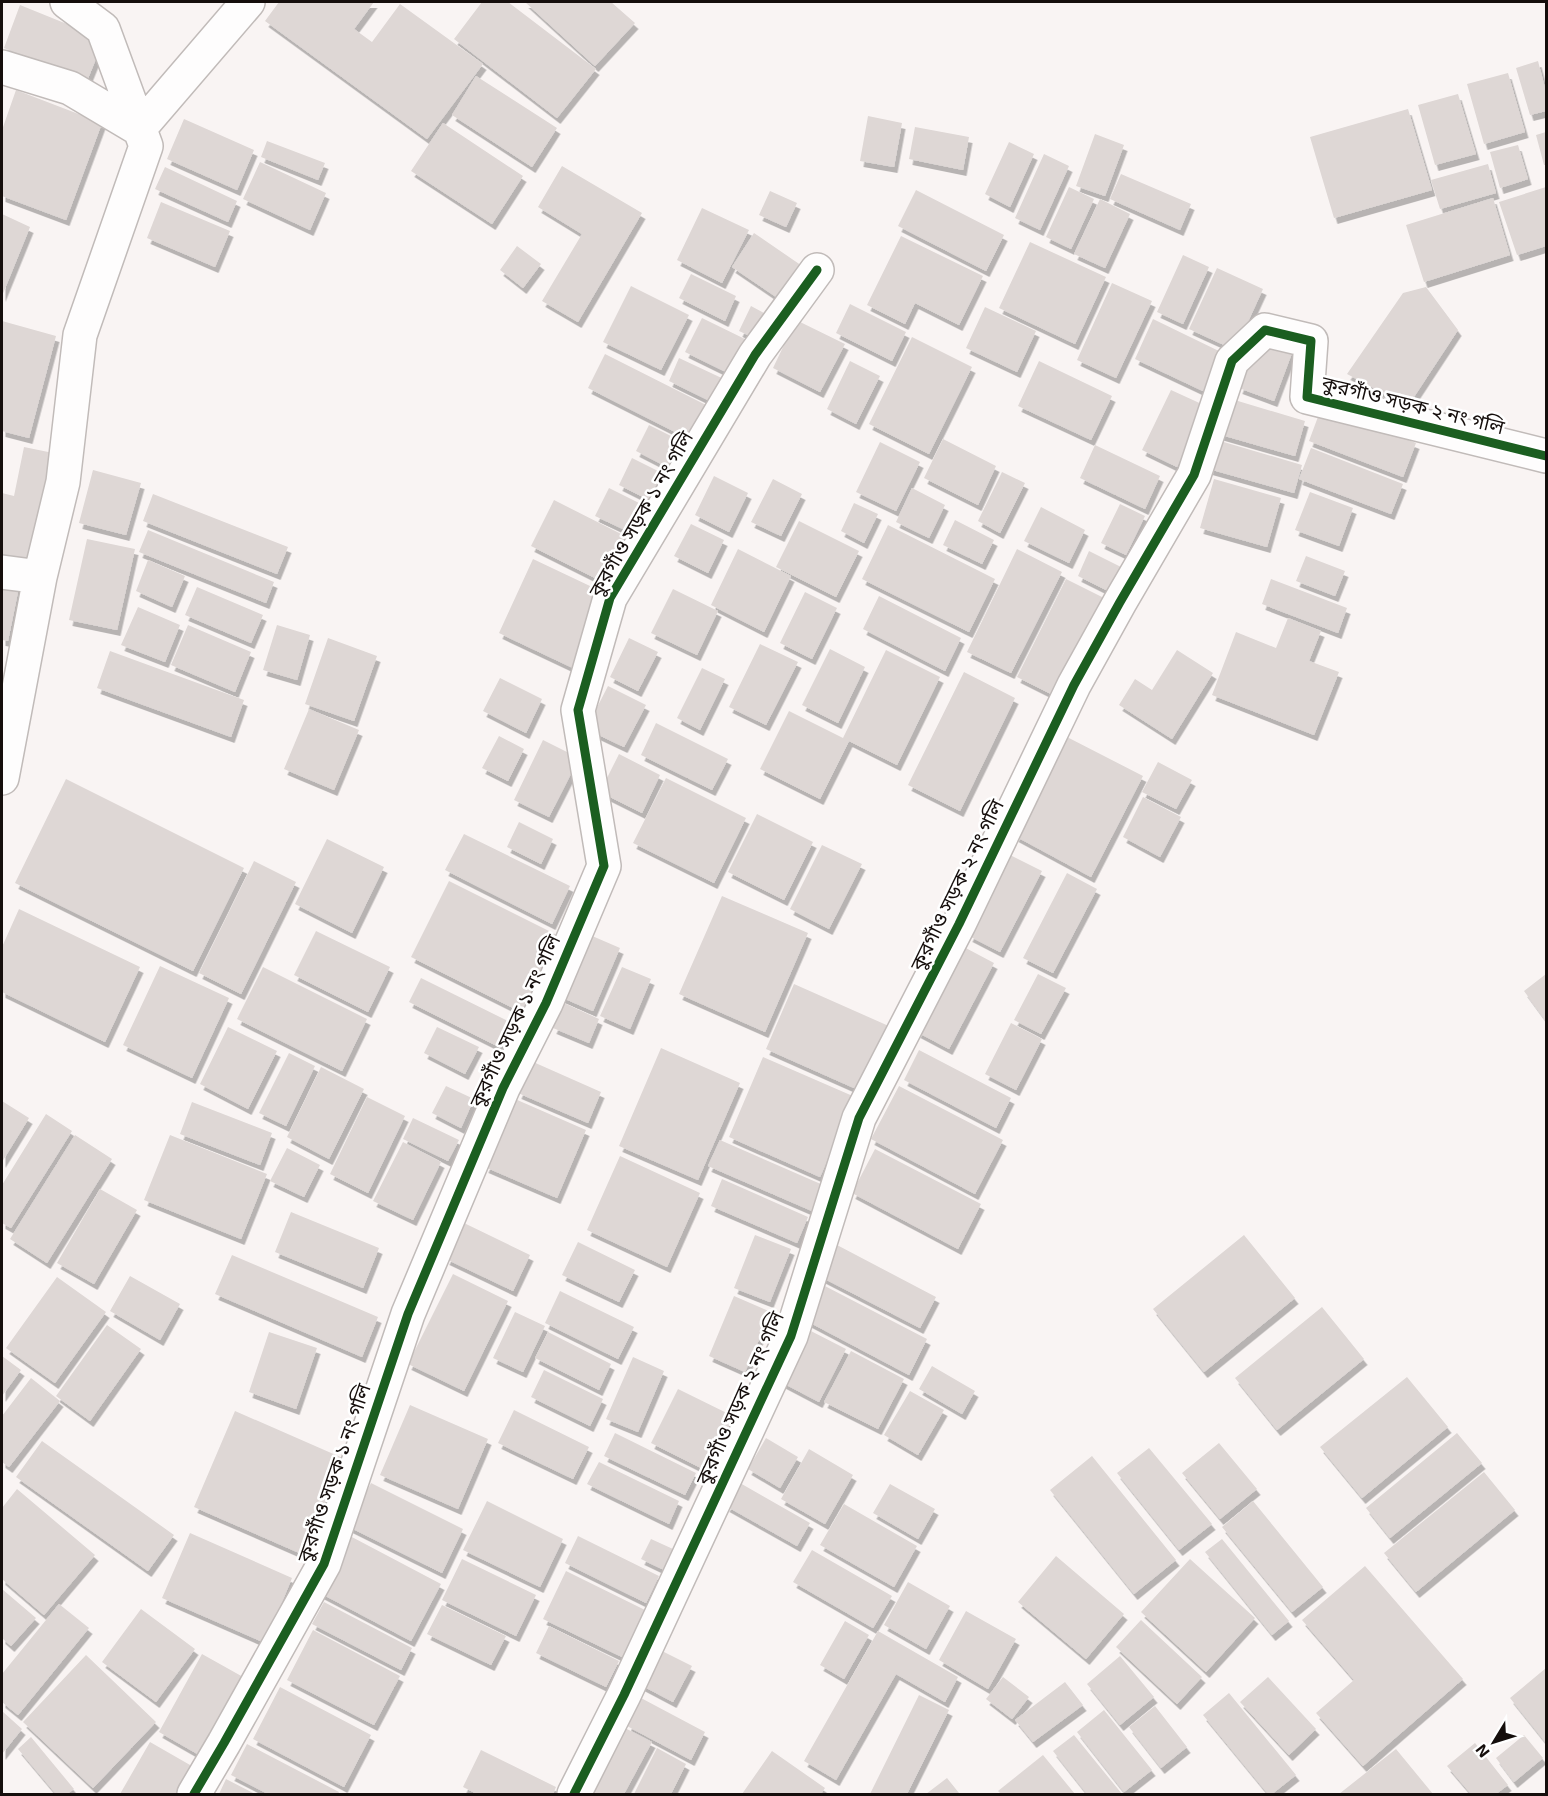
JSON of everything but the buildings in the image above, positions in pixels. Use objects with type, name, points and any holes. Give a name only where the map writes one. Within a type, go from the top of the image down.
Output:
[{"type":"street","points":[[2,778],[40,577],[63,482],[80,335],[146,146],[103,29],[66,2]]},
{"type":"street","points":[[139,129],[248,2]]},
{"type":"street","points":[[2,67],[70,88],[139,129]]},
{"type":"street","name":"কুরগাঁও সড়ক ১ নং গলি","points":[[194,1794],[324,1564],[408,1314],[503,1088],[546,1003],[604,866],[578,710],[610,598],[756,355],[817,270]]},
{"type":"street","name":"কুরগাঁও সড়ক ২ নং গলি","points":[[574,1794],[624,1695],[791,1336],[859,1118],[960,924],[1074,685],[1194,475],[1232,361],[1265,330],[1311,341],[1307,397],[1546,456]]},
{"type":"street","points":[[2,572],[40,577]]},
{"type":"cycle path","points":[[194,1794],[324,1564],[408,1314],[503,1088],[546,1003],[604,866],[578,710],[610,598],[755,355],[817,270]]},
{"type":"cycle path","points":[[574,1794],[624,1695],[791,1336],[859,1118],[959,924],[1074,685],[1194,475],[1232,361],[1265,330],[1311,341],[1307,397],[1546,456]]}]
